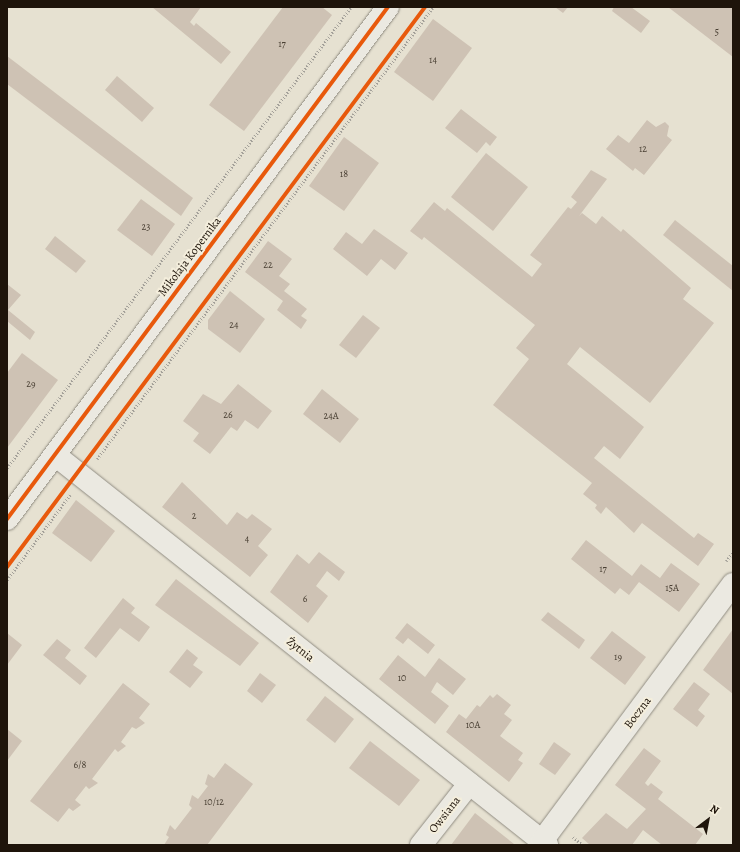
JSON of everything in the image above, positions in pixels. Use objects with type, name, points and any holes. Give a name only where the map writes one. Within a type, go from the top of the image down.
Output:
[{"type":"street","name":"Mikołaja Kopernika","points":[[7,519],[388,7]]},
{"type":"street","name":"Żytnia","points":[[55,455],[544,843]]},
{"type":"street","name":"Boczna","points":[[544,843],[733,584]]},
{"type":"street","name":"Owsiana","points":[[422,845],[469,784]]},
{"type":"path","points":[[7,468],[351,7]]},
{"type":"path","points":[[254,237],[425,7]]},
{"type":"path","points":[[7,580],[433,7]]},
{"type":"path","points":[[724,564],[733,552]]},
{"type":"building","points":[[152,7],[201,7],[190,22],[194,26],[196,23],[231,52],[221,64]]},
{"type":"building","points":[[283,7],[322,7],[332,15],[244,131],[209,105]]},
{"type":"building","points":[[555,7],[568,7],[563,13]]},
{"type":"building","points":[[614,7],[631,7],[650,21],[641,33],[612,11]]},
{"type":"building","points":[[668,7],[733,7],[733,57]]},
{"type":"building","points":[[433,19],[472,48],[433,101],[394,72]]},
{"type":"building","points":[[7,56],[193,198],[181,216],[7,84]]},
{"type":"building","points":[[117,76],[154,108],[142,122],[105,90]]},
{"type":"building","points":[[461,109],[497,137],[490,146],[486,142],[477,153],[445,128]]},
{"type":"building","points":[[647,120],[656,127],[665,122],[669,126],[667,136],[672,140],[644,175],[635,168],[633,171],[606,149],[618,135],[629,143]]},
{"type":"building","points":[[344,137],[379,163],[344,211],[309,186]]},
{"type":"building","points":[[486,153],[528,187],[493,231],[451,197]]},
{"type":"building","points":[[591,170],[607,179],[579,216],[582,213],[596,224],[602,216],[621,232],[623,229],[691,288],[683,299],[714,323],[650,403],[580,347],[567,364],[644,427],[620,459],[604,446],[594,458],[694,538],[698,533],[714,544],[698,566],[642,523],[634,533],[606,507],[601,514],[595,508],[597,505],[583,494],[592,483],[493,405],[529,359],[516,348],[535,325],[424,237],[422,240],[410,231],[434,202],[445,211],[447,208],[532,277],[542,264],[530,255],[568,207],[571,209],[577,202],[571,197]]},
{"type":"building","points":[[141,199],[175,224],[152,256],[117,230]]},
{"type":"building","points":[[675,220],[733,266],[733,291],[663,235]]},
{"type":"building","points":[[374,229],[408,253],[395,270],[381,259],[367,276],[333,249],[346,232],[362,244]]},
{"type":"building","points":[[55,236],[86,261],[76,273],[45,249]]},
{"type":"building","points":[[268,241],[292,259],[279,276],[290,284],[284,291],[307,309],[301,316],[307,320],[301,329],[277,310],[283,301],[245,272]]},
{"type":"building","points":[[7,284],[21,295],[8,310],[35,332],[30,340],[7,321]]},
{"type":"building","points":[[230,291],[265,319],[240,353],[208,329],[208,320]]},
{"type":"building","points":[[363,315],[380,328],[356,358],[339,345]]},
{"type":"building","points":[[22,353],[58,380],[7,448],[7,373]]},
{"type":"building","points":[[238,384],[272,411],[258,429],[245,420],[237,431],[231,427],[210,454],[193,441],[199,433],[183,421],[203,394],[221,404]]},
{"type":"building","points":[[322,389],[359,419],[340,443],[303,414]]},
{"type":"building","points":[[182,482],[227,525],[237,512],[247,519],[252,514],[272,529],[258,546],[268,555],[250,577],[162,507]]},
{"type":"building","points":[[76,500],[115,531],[91,562],[52,533]]},
{"type":"building","points":[[586,540],[632,576],[641,564],[660,578],[671,563],[700,584],[679,612],[639,582],[629,595],[620,588],[615,594],[571,559]]},
{"type":"building","points":[[319,552],[345,572],[339,581],[327,571],[316,586],[328,596],[308,623],[270,592],[297,554],[309,564]]},
{"type":"building","points":[[176,579],[259,643],[240,666],[155,605]]},
{"type":"building","points":[[123,598],[135,608],[131,613],[150,627],[139,642],[120,628],[96,658],[84,648]]},
{"type":"building","points":[[548,612],[585,640],[579,649],[541,620]]},
{"type":"building","points":[[407,623],[435,645],[428,654],[408,638],[403,644],[395,638]]},
{"type":"building","points":[[733,629],[733,694],[703,670]]},
{"type":"building","points":[[612,631],[646,657],[625,685],[590,658]]},
{"type":"building","points":[[7,633],[22,645],[7,665]]},
{"type":"building","points":[[57,639],[71,650],[65,658],[87,676],[80,685],[43,655]]},
{"type":"building","points":[[187,649],[198,658],[193,665],[203,672],[190,688],[169,672]]},
{"type":"building","points":[[398,655],[425,677],[439,658],[466,679],[453,695],[437,682],[431,692],[449,706],[435,724],[379,679]]},
{"type":"building","points":[[260,673],[276,685],[262,703],[247,691]]},
{"type":"building","points":[[694,682],[710,694],[698,710],[705,716],[697,727],[673,709]]},
{"type":"building","points":[[123,683],[150,704],[139,718],[145,723],[136,729],[132,727],[121,742],[126,746],[118,752],[115,749],[92,779],[98,783],[89,789],[86,786],[75,800],[81,805],[73,811],[69,808],[58,822],[30,801]]},
{"type":"building","points":[[497,694],[511,705],[504,714],[512,720],[500,736],[523,753],[518,760],[523,763],[509,782],[446,732],[459,714],[466,719],[477,705],[480,707],[490,695],[493,698]]},
{"type":"building","points":[[325,696],[354,719],[335,743],[306,720]]},
{"type":"building","points":[[7,729],[22,741],[7,761]]},
{"type":"building","points":[[370,741],[420,780],[399,806],[349,768]]},
{"type":"building","points":[[554,742],[571,754],[555,775],[539,764]]},
{"type":"building","points":[[644,748],[661,761],[645,783],[648,786],[651,783],[663,792],[658,799],[703,834],[695,845],[662,845],[643,830],[632,845],[590,845],[582,838],[606,813],[627,829],[646,809],[615,785]]},
{"type":"building","points":[[225,763],[253,784],[207,845],[164,845],[169,837],[166,835],[170,825],[175,830],[192,808],[189,805],[192,795],[198,799],[208,786],[205,784],[208,774],[214,778]]},
{"type":"building","points":[[475,813],[514,844],[514,845],[451,845]]},
{"type":"cycle path","points":[[7,519],[388,7]]},
{"type":"cycle path","points":[[7,567],[425,7]]}]
